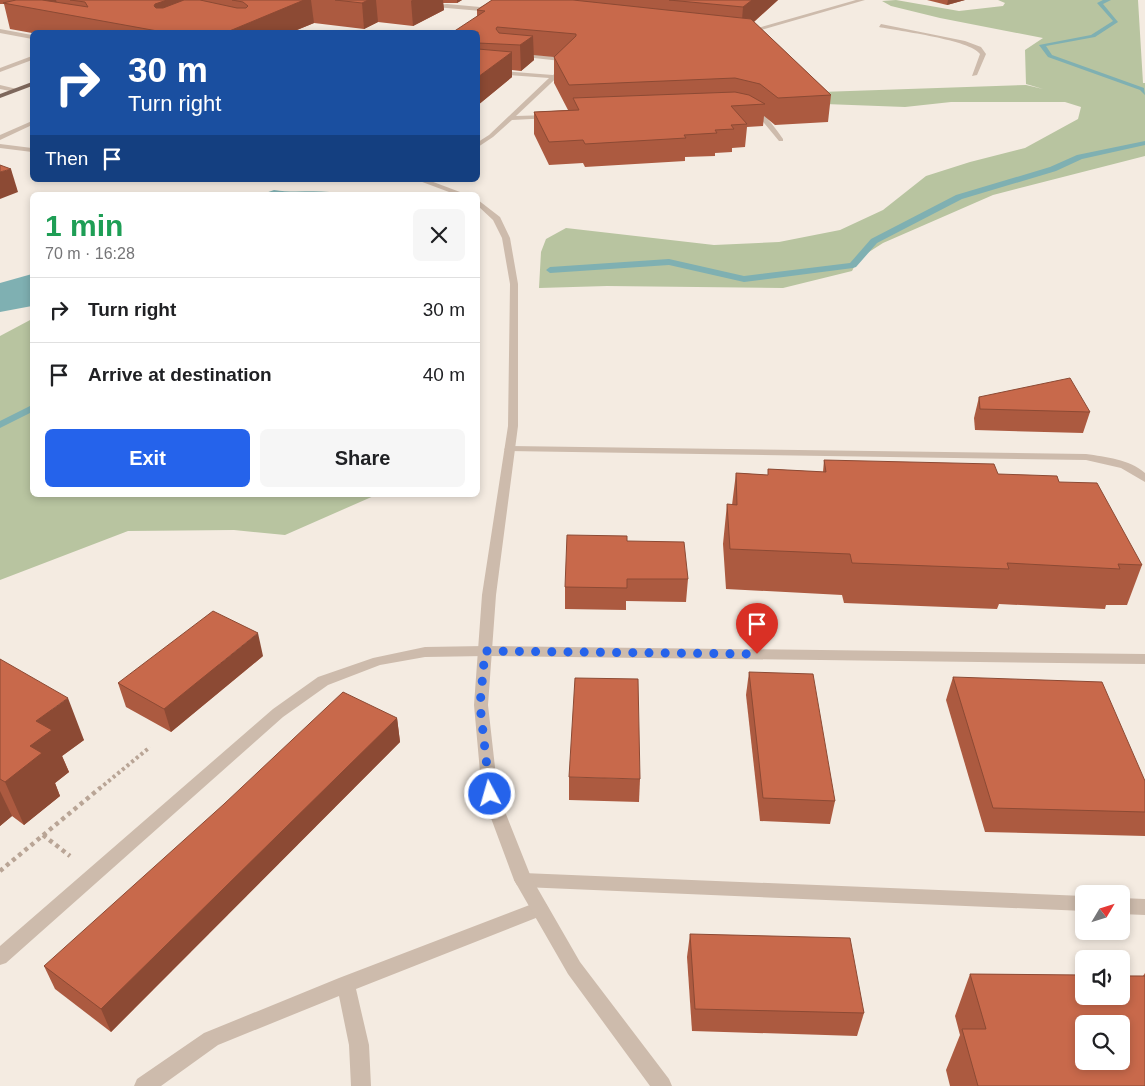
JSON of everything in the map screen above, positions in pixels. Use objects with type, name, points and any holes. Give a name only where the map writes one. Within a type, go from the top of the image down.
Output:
[{"type":"main road","points":[[0,96],[30,85]]},
{"type":"street","points":[[481,9],[498,0]]},
{"type":"street","points":[[739,37],[748,38],[756,30],[862,0]]},
{"type":"street","points":[[418,6],[447,6],[490,10]]},
{"type":"street","points":[[880,26],[963,42],[978,48],[983,54],[974,75]]},
{"type":"street","points":[[0,30],[30,37]]},
{"type":"street","points":[[480,144],[491,136],[572,60],[509,55]]},
{"type":"street","points":[[0,70],[30,59]]},
{"type":"street","points":[[480,71],[554,77]]},
{"type":"street","points":[[0,87],[14,90]]},
{"type":"street","points":[[742,110],[750,110],[761,116],[781,140]]},
{"type":"street","points":[[510,118],[558,116]]},
{"type":"street","points":[[0,138],[30,124]]},
{"type":"street","points":[[0,146],[30,150]]},
{"type":"street","points":[[428,182],[456,192]]},
{"type":"street","points":[[480,204],[497,219],[506,238],[514,284],[513,426],[489,595],[480,705],[490,794],[523,880],[574,968],[662,1086]]},
{"type":"street","points":[[510,448],[1086,457],[1125,465],[1141,474],[1145,479]]},
{"type":"street","points":[[0,957],[278,713],[323,681],[378,661],[425,652],[485,651],[1145,659]]},
{"type":"street","points":[[523,880],[1075,904]]},
{"type":"street","points":[[1130,906],[1145,907]]},
{"type":"street","points":[[144,1086],[211,1039],[346,984],[540,909]]},
{"type":"street","points":[[346,984],[360,1045],[360,1086]]},
{"type":"path","points":[[0,871],[150,747]]},
{"type":"green space","points":[[896,0],[959,11],[1003,6],[1005,3],[998,0],[1138,0],[1143,83],[1145,83],[1145,156],[993,195],[883,243],[858,259],[852,271],[783,288],[607,286],[539,288],[541,252],[546,239],[566,228],[714,245],[779,242],[840,230],[883,210],[926,176],[1025,148],[1078,119],[1081,107],[1065,102],[951,102],[905,107],[825,104],[731,95],[1026,85],[1043,89],[1026,84],[1025,50],[1043,38],[940,18],[891,6],[882,1]]},
{"type":"green space","points":[[30,320],[30,497],[371,497],[285,535],[234,530],[128,531],[0,580],[0,336]]},
{"type":"water","points":[[274,190],[327,192],[268,192]]},
{"type":"water","points":[[30,275],[30,306],[0,312],[0,283]]},
{"type":"building","points":[[16,0],[42,0],[88,7],[85,2],[70,0],[167,0],[154,6],[156,8],[163,8],[184,0],[200,0],[237,8],[246,8],[248,6],[243,2],[232,0],[304,0],[232,30],[152,30],[3,3]]},
{"type":"building","points":[[335,0],[368,0],[362,3]]},
{"type":"building","points":[[492,0],[573,0],[751,19],[831,95],[778,98],[760,84],[735,78],[569,85],[554,57],[576,34],[497,27],[496,29],[499,33],[533,36],[520,45],[480,43],[480,30],[456,30],[485,11],[477,10]]},
{"type":"building","points":[[669,0],[752,0],[743,7]]},
{"type":"building","points":[[480,49],[512,52],[480,76]]},
{"type":"building","points":[[735,92],[749,95],[765,104],[731,106],[747,124],[731,125],[734,129],[715,130],[717,133],[684,135],[686,138],[585,144],[583,140],[549,142],[534,112],[579,110],[573,98]]},
{"type":"building","points":[[0,165],[11,169],[0,172]]},
{"type":"building","points":[[1070,378],[1090,412],[980,409],[979,397]]},
{"type":"building","points":[[824,460],[994,464],[998,474],[1057,476],[1059,482],[1097,483],[1142,565],[1118,564],[1120,569],[1007,563],[1009,569],[852,563],[850,554],[730,549],[727,504],[737,505],[736,473],[768,475],[768,469],[826,472]]},
{"type":"building","points":[[567,535],[627,536],[627,541],[684,542],[688,579],[627,579],[627,588],[565,587]]},
{"type":"building","points":[[213,611],[258,633],[164,709],[118,683]]},
{"type":"building","points":[[0,659],[68,698],[36,721],[52,730],[30,746],[42,753],[5,782],[0,779]]},
{"type":"building","points":[[749,672],[813,674],[835,801],[763,798]]},
{"type":"building","points":[[953,677],[1102,682],[1145,781],[1145,812],[993,808]]},
{"type":"building","points":[[575,678],[638,679],[640,779],[569,777]]},
{"type":"building","points":[[343,692],[397,718],[101,1009],[44,966],[224,804]]},
{"type":"building","points":[[690,934],[850,938],[864,1013],[695,1009]]},
{"type":"building","points":[[970,974],[1075,975],[1075,1005],[1130,1005],[1130,976],[1145,976],[1145,1086],[978,1086],[962,1029],[986,1029]]},
{"type":"waterway","points":[[1108,0],[1100,3],[1116,21],[1093,36],[1042,45],[1050,56],[1142,89],[1145,93]]},
{"type":"waterway","points":[[550,270],[669,262],[744,279],[853,265],[874,241],[959,197],[1053,169],[1080,157],[1145,143]]},
{"type":"waterway","points":[[0,425],[30,409]]},
{"type":"route","points":[[490,794],[480,705],[485,651],[757,654]]}]
